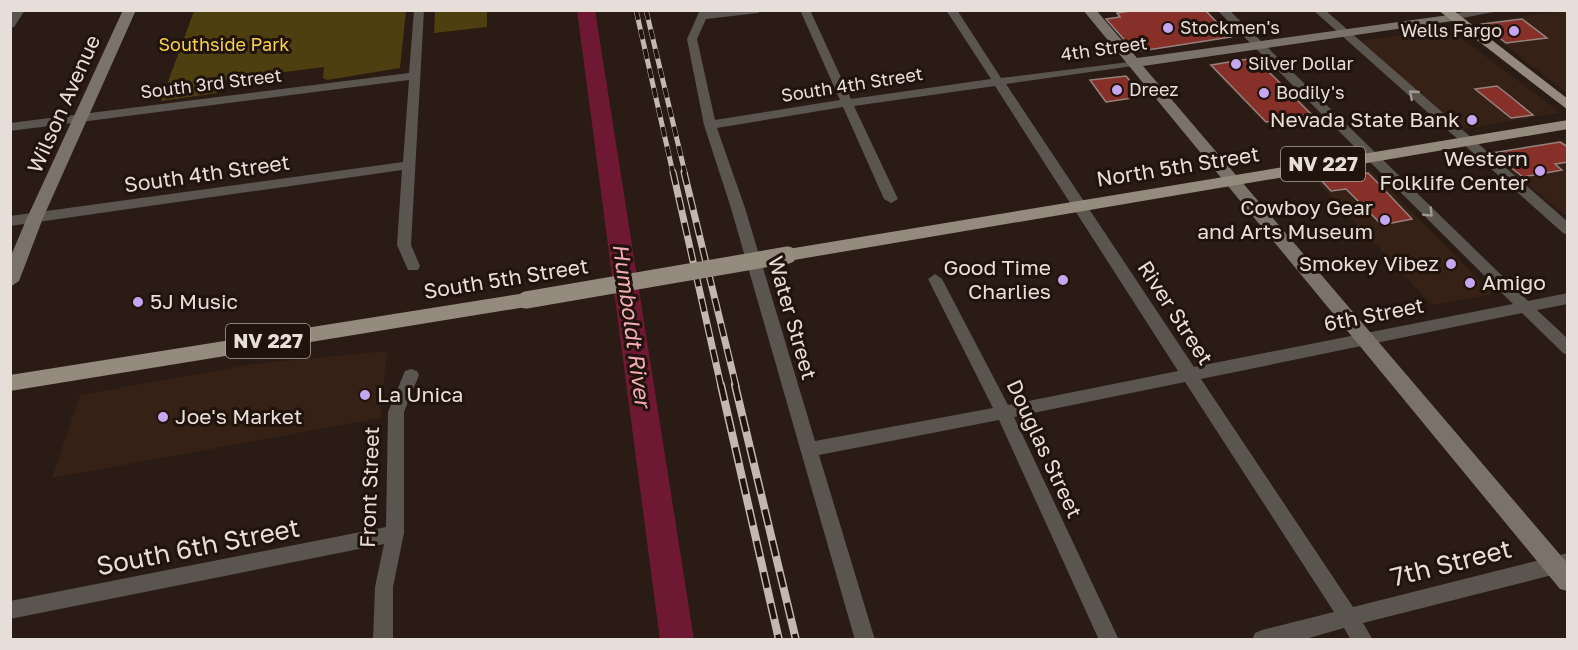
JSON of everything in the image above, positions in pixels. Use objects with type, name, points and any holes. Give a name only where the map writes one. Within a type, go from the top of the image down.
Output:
[{"type":"main road","points":[[1448,14],[1568,106]]},
{"type":"main road","name":"North 5th Street","points":[[1079,205],[1568,124]]},
{"type":"main road","name":"South 5th Street","points":[[10,383],[526,300],[1079,205]]},
{"type":"street","points":[[10,25],[20,10]]},
{"type":"street","name":"Wilson Avenue","points":[[10,281],[35,218],[130,10]]},
{"type":"street","points":[[413,266],[404,245],[419,10]]},
{"type":"street","points":[[704,13],[758,10]]},
{"type":"street","points":[[805,10],[891,199]]},
{"type":"street","name":"River Street","points":[[951,10],[1363,639]]},
{"type":"street","points":[[1089,10],[1364,339],[1561,563],[1568,581]]},
{"type":"street","points":[[1222,10],[1568,349]]},
{"type":"street","points":[[1318,10],[1568,230]]},
{"type":"street","name":"4th Street","points":[[999,82],[1343,32],[1448,14],[1498,10]]},
{"type":"street","name":"Water Street","points":[[704,13],[694,28],[692,39],[710,125],[738,208],[865,639]]},
{"type":"street","name":"South 3rd Street","points":[[10,127],[415,76]]},
{"type":"street","name":"South 4th Street","points":[[710,125],[999,82]]},
{"type":"street","name":"South 4th Street","points":[[10,221],[409,165]]},
{"type":"street","name":"Douglas Street","points":[[935,279],[1003,411],[1109,639]]},
{"type":"street","name":"6th Street","points":[[1190,374],[1568,298]]},
{"type":"street","points":[[810,449],[837,446],[1190,374]]},
{"type":"street","name":"Front Street","points":[[383,639],[384,587],[394,533],[396,412],[411,375]]},
{"type":"street","name":"South 6th Street","points":[[10,610],[394,533]]},
{"type":"street","name":"7th Street","points":[[1262,639],[1561,563]]},
{"type":"shaded area","points":[[1567,12],[1567,93],[1477,23]]},
{"type":"shaded area","points":[[1448,28],[1558,113],[1461,130],[1359,41]]},
{"type":"shaded area","points":[[1255,56],[1317,116],[1266,124],[1207,64]]},
{"type":"shaded area","points":[[1567,139],[1567,217],[1490,153]]},
{"type":"shaded area","points":[[1370,170],[1493,294],[1432,305],[1316,180]]},
{"type":"shaded area","points":[[387,351],[380,418],[52,478],[80,395],[254,364]]},
{"type":"green space","name":"Southside Park","points":[[194,11],[406,11],[400,68],[327,80],[323,78],[324,67],[223,80],[217,93],[161,101]]},
{"type":"green space","points":[[435,11],[487,11],[487,27],[434,33]]},
{"type":"building","name":"Stockmen's","points":[[1137,10],[1205,10],[1231,37],[1135,52],[1106,19],[1120,17],[1117,13]]},
{"type":"building","name":"Wells Fargo","points":[[1522,19],[1547,38],[1506,43],[1482,24]]},
{"type":"building","points":[[1254,58],[1312,115],[1266,122],[1211,65]]},
{"type":"building","name":"Dreez","points":[[1126,76],[1139,92],[1135,93],[1139,97],[1106,102],[1090,80]]},
{"type":"building","points":[[1497,86],[1533,115],[1511,118],[1475,89]]},
{"type":"building","points":[[1560,142],[1568,147],[1568,162],[1555,164],[1562,170],[1523,177],[1492,153]]},
{"type":"building","points":[[1368,173],[1412,219],[1382,225],[1346,189],[1331,191],[1321,180]]},
{"type":"waterway","name":"Humboldt River","points":[[586,10],[677,640]]},
{"type":"railway","points":[[636,10],[673,173]]},
{"type":"railway","points":[[646,10],[685,173]]},
{"type":"railway","points":[[673,172],[721,386]]},
{"type":"railway","points":[[684,172],[736,386]]},
{"type":"railway","points":[[721,385],[779,640]]},
{"type":"railway","points":[[735,385],[796,640]]},
{"type":"place","name":"Stockmen's","points":[[1168,28]]},
{"type":"place","name":"Wells Fargo","points":[[1514,31]]},
{"type":"place","name":"Silver Dollar","points":[[1236,64]]},
{"type":"place","name":"Dreez","points":[[1117,90]]},
{"type":"place","name":"Bodily's","points":[[1264,93]]},
{"type":"place","name":"Nevada State Bank","points":[[1472,120]]},
{"type":"place","name":"Western Folklife Center","points":[[1540,171]]},
{"type":"place","name":"Cowboy Gear and Arts Museum","points":[[1385,220]]},
{"type":"place","name":"Smokey Vibez","points":[[1451,264]]},
{"type":"place","name":"Good Time Charlies","points":[[1063,280]]},
{"type":"place","name":"Amigo","points":[[1470,283]]},
{"type":"place","name":"5J Music","points":[[138,302]]},
{"type":"place","name":"La Unica","points":[[365,395]]},
{"type":"place","name":"Joe's Market","points":[[163,417]]}]
